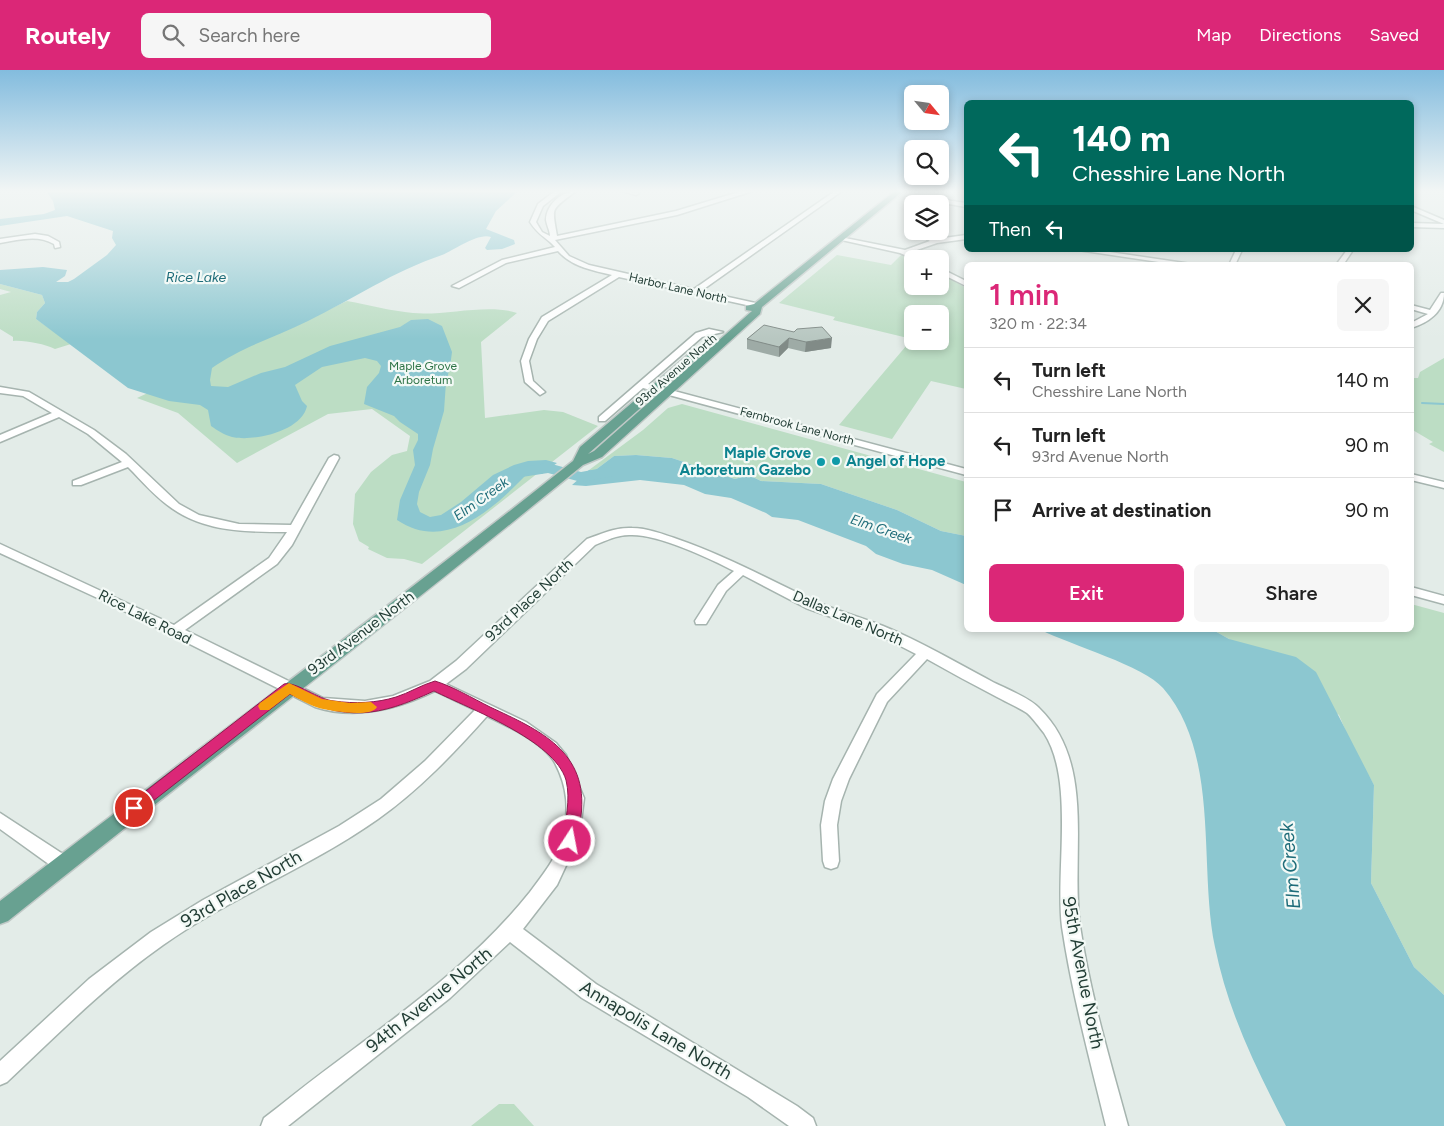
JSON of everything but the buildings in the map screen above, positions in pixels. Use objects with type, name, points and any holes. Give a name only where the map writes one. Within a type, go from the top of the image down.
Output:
[{"type":"main road","name":"93rd Avenue North","points":[[578,462],[584,450],[746,309],[757,306],[838,240]]},
{"type":"main road","name":"93rd Avenue North","points":[[0,914],[289,688],[475,546],[578,462],[598,454],[670,392],[757,312],[757,306]]},
{"type":"street","points":[[51,240],[57,243],[58,247]]},
{"type":"street","name":"Harbor Lane North","points":[[552,240],[558,249],[581,265],[757,306]]},
{"type":"street","points":[[695,292],[769,240]]},
{"type":"street","points":[[846,240],[904,252]]},
{"type":"street","points":[[911,250],[941,240]]},
{"type":"street","points":[[456,286],[504,261],[558,249]]},
{"type":"street","points":[[1110,252],[1140,254],[1180,262]]},
{"type":"street","points":[[540,392],[529,382],[525,361],[533,339],[545,319],[617,274]]},
{"type":"street","points":[[949,275],[964,283]]},
{"type":"street","points":[[1414,325],[1433,313],[1444,295]]},
{"type":"street","points":[[1414,309],[1433,313]]},
{"type":"street","points":[[602,419],[699,336],[709,331],[719,332]]},
{"type":"street","name":"Fernbrook Lane North","points":[[641,385],[964,471]]},
{"type":"street","points":[[0,390],[26,394],[99,438],[175,506],[195,518],[239,528],[295,529]]},
{"type":"street","points":[[0,439],[59,414]]},
{"type":"street","points":[[175,631],[272,561],[286,545],[334,458]]},
{"type":"street","points":[[77,483],[129,463]]},
{"type":"street","points":[[1414,478],[1444,484]]},
{"type":"street","name":"93rd Place North","points":[[289,688],[320,703],[342,707],[367,708],[398,702],[435,686],[461,665],[591,542],[612,534],[632,531]]},
{"type":"street","name":"Dallas Lane North","points":[[632,531],[671,540],[742,570],[810,605],[878,629],[1033,710],[1050,730]]},
{"type":"street","name":"Rice Lake Road","points":[[0,548],[175,631],[289,688]]},
{"type":"street","points":[[700,620],[722,588],[742,570]]},
{"type":"street","points":[[1414,592],[1444,600]]},
{"type":"street","points":[[831,861],[829,825],[833,801],[841,779],[882,698],[925,653]]},
{"type":"street","name":"94th Avenue North","points":[[272,1126],[299,1102],[444,992],[478,963],[510,930],[550,879],[570,841],[576,813],[572,778],[560,757],[544,741],[435,686]]},
{"type":"street","name":"93rd Place North","points":[[0,1075],[112,972],[156,938],[199,911],[371,815],[405,790],[434,764],[484,710]]},
{"type":"street","name":"95th Avenue North","points":[[1050,730],[1062,757],[1066,780],[1069,832],[1067,898],[1070,924],[1085,1001],[1117,1126]]},
{"type":"street","points":[[0,820],[63,864]]},
{"type":"street","name":"Annapolis Lane North","points":[[510,930],[590,991],[755,1090],[790,1113],[805,1126]]},
{"type":"green space","points":[[902,254],[904,255],[904,295],[949,295],[949,278],[964,287],[964,389],[931,381],[892,439],[839,425],[904,348],[904,350],[949,350],[949,305],[904,305],[904,337],[833,320],[835,317],[779,303],[837,255],[891,265]]},
{"type":"green space","points":[[0,284],[42,295],[45,303],[37,312],[36,319],[71,344],[55,349],[34,343],[13,341],[13,337],[0,329],[0,295],[11,292],[0,289]]},
{"type":"green space","name":"Maple Grove Arboretum","points":[[347,301],[413,313],[493,309],[517,313],[481,342],[485,418],[544,410],[563,412],[598,426],[422,564],[404,559],[387,558],[368,549],[369,547],[359,541],[353,524],[355,494],[371,472],[392,455],[407,451],[410,436],[372,409],[328,414],[237,463],[178,413],[137,398]]},
{"type":"green space","points":[[1444,358],[1444,452],[1429,444],[1433,442],[1414,431],[1414,378],[1418,378],[1420,372]]},
{"type":"green space","points":[[682,404],[964,481],[964,536],[941,531],[897,510],[821,484],[761,481],[749,475],[735,479],[672,458],[636,455],[614,456],[594,471],[589,470],[643,430],[668,408]]},
{"type":"green space","points":[[1414,605],[1444,613],[1444,995],[1414,967],[1371,883],[1374,785],[1352,746],[1339,715],[1217,632],[1414,632]]},
{"type":"green space","points":[[499,1104],[514,1104],[534,1126],[471,1126]]},
{"type":"water","name":"Rice Lake","points":[[113,240],[471,240],[390,277],[308,321],[235,354],[212,368],[211,386],[228,387],[261,373],[285,367],[330,346],[400,327],[411,320],[428,319],[442,326],[452,352],[446,382],[444,411],[430,465],[419,492],[417,504],[420,512],[430,517],[441,515],[461,502],[493,475],[514,465],[528,461],[546,460],[557,463],[542,474],[527,474],[499,501],[484,513],[468,522],[451,529],[433,532],[415,529],[397,520],[400,500],[415,465],[413,450],[418,440],[418,434],[394,416],[364,404],[367,387],[379,373],[381,366],[377,361],[365,358],[322,367],[295,385],[302,401],[307,406],[303,415],[287,428],[276,433],[252,438],[232,437],[218,431],[211,426],[208,410],[200,405],[169,401],[128,388],[36,319],[37,312],[45,303],[42,295],[0,284],[0,270],[43,267],[67,270],[65,276],[56,282],[68,282],[107,255],[116,245]]},
{"type":"water","name":"Rice Lake","points":[[489,240],[514,240],[515,244],[502,249],[487,250],[485,248]]},
{"type":"water","points":[[636,455],[672,458],[735,479],[749,475],[761,481],[821,484],[897,510],[941,531],[964,536],[964,584],[932,570],[903,564],[876,554],[866,546],[798,520],[772,517],[731,498],[705,494],[684,485],[640,480],[586,486],[572,485],[589,470],[594,471],[614,456]]},
{"type":"water","points":[[1045,632],[1217,632],[1229,639],[1296,657],[1316,672],[1374,785],[1371,883],[1414,967],[1444,995],[1444,1126],[1286,1126],[1244,1039],[1227,994],[1221,971],[1210,915],[1204,812],[1200,778],[1193,745],[1181,715],[1163,688],[1154,680],[1106,656]]},
{"type":"waterway","points":[[1422,403],[1444,404]]},
{"type":"waterway","name":"Elm Creek","points":[[522,472],[548,468],[581,477],[608,472]]},
{"type":"slow traffic","points":[[265,706],[289,688],[320,703],[350,708],[371,707]]},
{"type":"place","name":"Angel of Hope","points":[[836,461]]},
{"type":"place","name":"Maple Grove Arboretum Gazebo","points":[[821,462]]},
{"type":"route","points":[[134,808],[289,688],[320,703],[350,708],[367,708],[398,702],[435,686],[524,729],[544,741],[560,757],[572,778],[576,801],[574,827],[570,841]]}]
